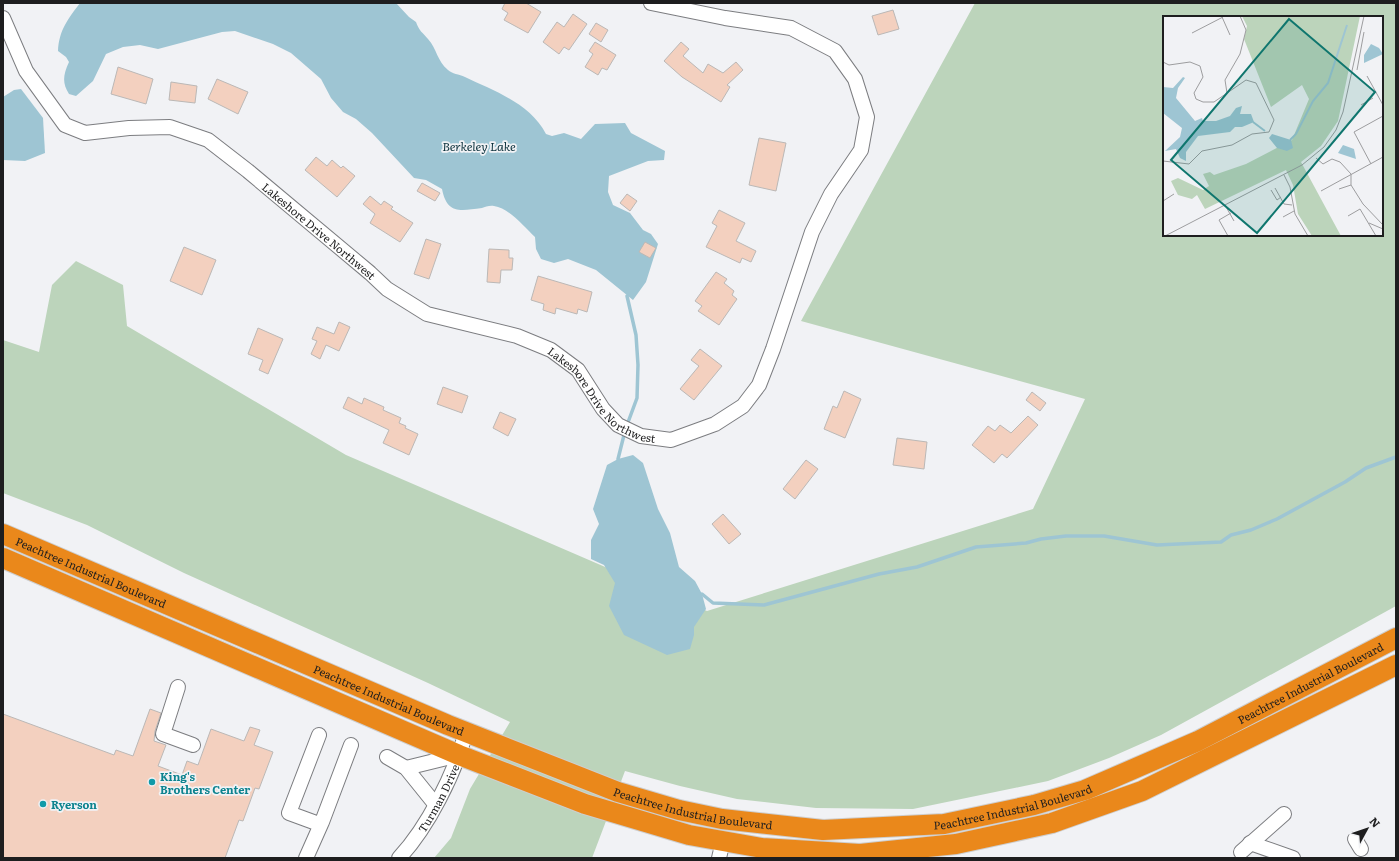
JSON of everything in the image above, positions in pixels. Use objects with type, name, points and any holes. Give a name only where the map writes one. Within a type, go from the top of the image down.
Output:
[{"type":"highway","name":"Peachtree Industrial Boulevard","points":[[4,538],[466,732],[618,792],[679,810],[722,819],[823,830],[944,824],[1034,805],[1085,790],[1198,741],[1396,638]]},
{"type":"highway","name":"Peachtree Industrial Boulevard","points":[[3,558],[459,755],[585,804],[689,835],[721,849],[762,848],[860,854],[956,844],[1052,823],[1142,791],[1396,665]]},
{"type":"street","name":"Lakeshore Drive Northwest","points":[[3,18],[26,71],[65,125],[85,133],[129,128],[170,127],[208,140],[248,171],[370,272],[387,289],[427,314],[517,336],[551,350],[578,370],[603,409],[618,425],[641,436],[671,440],[716,424],[743,406],[758,385],[774,348],[812,232],[831,194],[861,150],[866,117],[855,79],[835,51],[791,28],[651,3]]},
{"type":"street","points":[[178,687],[163,734],[193,745]]},
{"type":"street","name":"Turman Drive","points":[[399,858],[423,828],[459,755],[466,732]]},
{"type":"street","points":[[319,735],[289,814],[319,824]]},
{"type":"street","points":[[306,858],[351,745]]},
{"type":"street","points":[[406,768],[459,755]]},
{"type":"street","points":[[387,757],[406,768],[435,804]]},
{"type":"street","points":[[1284,814],[1246,847],[1293,858]]},
{"type":"green space","points":[[975,3],[1396,3],[1396,606],[1161,735],[1109,758],[1048,781],[913,809],[816,808],[737,799],[680,786],[625,771],[592,858],[434,858],[451,838],[470,789],[510,722],[428,683],[184,573],[87,525],[3,493],[3,340],[39,352],[52,285],[76,261],[123,285],[127,326],[346,455],[707,611],[1033,509],[1085,399],[801,321]]},
{"type":"water","name":"Berkeley Lake","points":[[80,3],[396,3],[416,22],[448,70],[499,93],[521,106],[531,114],[546,134],[552,136],[564,133],[581,139],[595,124],[625,123],[631,133],[665,151],[664,160],[648,161],[609,176],[608,192],[613,205],[630,213],[643,230],[651,234],[658,244],[646,282],[633,300],[596,270],[568,259],[554,263],[541,259],[536,249],[535,237],[516,218],[500,207],[488,206],[461,210],[451,207],[444,197],[442,189],[426,180],[414,178],[372,133],[356,119],[343,112],[331,98],[321,79],[291,53],[273,44],[235,31],[222,32],[158,49],[140,45],[123,47],[106,54],[93,81],[76,96],[69,94],[65,86],[64,79],[65,71],[69,62],[66,57],[58,51],[62,31]]},
{"type":"water","points":[[21,89],[43,118],[45,153],[25,161],[3,160],[3,97],[14,90]]},
{"type":"water","points":[[633,455],[643,463],[658,509],[670,533],[679,567],[695,581],[702,594],[706,609],[694,627],[694,635],[690,649],[667,655],[624,635],[609,606],[615,583],[604,565],[591,559],[591,540],[599,524],[593,509],[607,465],[618,459]]},
{"type":"building","points":[[505,3],[526,3],[541,12],[528,33],[504,20],[508,13],[502,9]]},
{"type":"building","points":[[893,10],[899,29],[878,35],[872,16]]},
{"type":"building","points":[[573,14],[587,24],[569,50],[564,47],[559,54],[543,42],[557,22],[564,27]]},
{"type":"building","points":[[596,23],[608,30],[601,42],[589,34]]},
{"type":"building","points":[[595,42],[616,55],[607,70],[602,68],[598,75],[585,67],[593,54],[589,51]]},
{"type":"building","points":[[681,42],[689,49],[683,56],[703,73],[708,64],[723,73],[736,62],[743,70],[727,85],[730,87],[721,102],[682,77],[664,61]]},
{"type":"building","points":[[118,67],[153,79],[146,104],[111,94]]},
{"type":"building","points":[[217,79],[248,92],[238,114],[208,99]]},
{"type":"building","points":[[171,82],[197,86],[195,103],[169,100]]},
{"type":"building","points":[[759,138],[786,143],[776,191],[749,185]]},
{"type":"building","points":[[316,157],[327,166],[332,160],[341,168],[343,166],[355,176],[337,197],[305,170]]},
{"type":"building","points":[[422,183],[440,193],[435,201],[417,191]]},
{"type":"building","points":[[627,194],[637,201],[630,211],[620,203]]},
{"type":"building","points":[[370,196],[381,205],[384,201],[393,207],[391,209],[413,223],[400,242],[370,223],[375,214],[363,204]]},
{"type":"building","points":[[719,210],[745,223],[736,241],[756,251],[751,262],[742,258],[740,263],[706,247],[717,226],[712,223]]},
{"type":"building","points":[[426,239],[441,244],[429,279],[414,274]]},
{"type":"building","points":[[645,242],[656,248],[650,258],[639,252]]},
{"type":"building","points":[[184,247],[216,260],[202,295],[170,281]]},
{"type":"building","points":[[489,249],[509,250],[509,258],[513,258],[512,270],[501,270],[500,283],[487,282]]},
{"type":"building","points":[[716,272],[727,279],[724,283],[734,291],[732,295],[737,299],[719,325],[698,311],[702,306],[695,301]]},
{"type":"building","points":[[538,276],[592,292],[587,312],[578,309],[577,314],[556,308],[555,314],[543,310],[544,304],[531,300]]},
{"type":"building","points":[[339,322],[350,327],[339,351],[326,345],[320,359],[311,354],[317,341],[312,339],[317,327],[334,334]]},
{"type":"building","points":[[258,328],[283,339],[268,374],[259,370],[263,360],[248,354]]},
{"type":"building","points":[[700,349],[722,366],[694,400],[680,389],[699,366],[691,360]]},
{"type":"building","points":[[443,387],[468,396],[462,413],[437,404]]},
{"type":"building","points":[[844,391],[861,399],[845,438],[824,429],[833,406],[837,408]]},
{"type":"building","points":[[1032,392],[1046,403],[1040,411],[1026,400]]},
{"type":"building","points":[[348,397],[362,404],[364,398],[384,407],[383,410],[401,418],[399,423],[406,426],[405,428],[418,434],[409,455],[383,443],[389,430],[343,408]]},
{"type":"building","points":[[500,412],[516,419],[508,436],[493,428]]},
{"type":"building","points":[[1028,416],[1038,425],[1007,458],[1002,454],[994,463],[972,445],[988,426],[995,431],[1000,425],[1011,433]]},
{"type":"building","points":[[897,438],[927,442],[924,469],[893,465]]},
{"type":"building","points":[[806,460],[818,469],[795,499],[783,489]]},
{"type":"building","points":[[723,514],[741,534],[729,544],[712,524]]},
{"type":"building","points":[[150,709],[161,713],[155,731],[154,741],[166,745],[158,766],[182,775],[187,761],[198,765],[211,729],[244,741],[250,727],[260,730],[254,745],[273,752],[259,789],[255,788],[243,821],[239,820],[225,858],[3,858],[3,714],[114,755],[116,750],[133,756]]},
{"type":"waterway","points":[[627,296],[636,335],[638,365],[637,398],[627,425]]},
{"type":"waterway","points":[[618,459],[625,431]]},
{"type":"waterway","points":[[702,594],[713,603],[764,605],[879,574],[917,567],[976,547],[1026,543],[1041,539],[1066,536],[1104,536],[1157,545],[1221,542],[1231,535],[1251,530],[1277,519],[1345,482],[1366,468],[1396,457]]},
{"type":"place","name":"King's Brothers Center","points":[[152,782]]},
{"type":"place","name":"Ryerson","points":[[43,804]]}]
